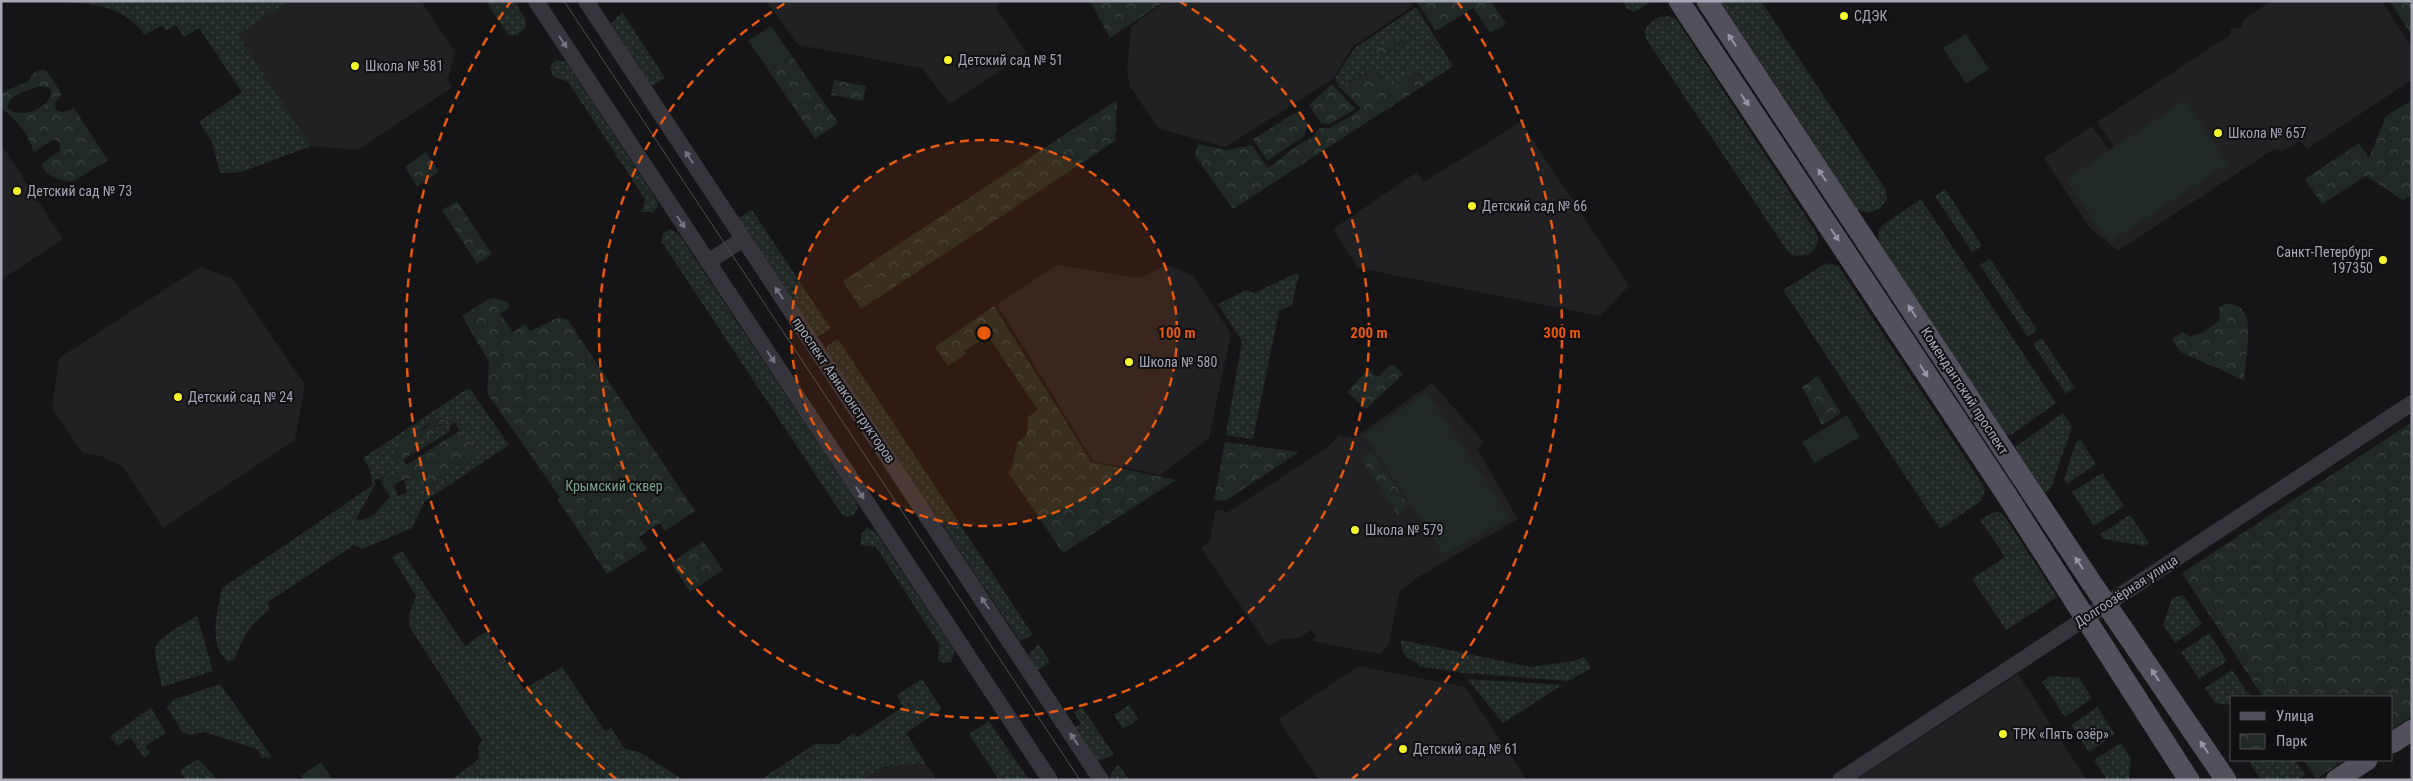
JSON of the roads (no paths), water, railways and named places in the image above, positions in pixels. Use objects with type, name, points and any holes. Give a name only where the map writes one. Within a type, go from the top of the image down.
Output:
[{"type":"main road","name":"Комендантский проспект","points":[[1679,1],[1990,470],[2189,780]]},
{"type":"main road","name":"Комендантский проспект","points":[[1707,1],[2106,604],[2226,780]]},
{"type":"main road","points":[[2393,742],[2412,730]]},
{"type":"main road","points":[[2336,780],[2365,761]]},
{"type":"street","points":[[536,1],[1050,780]]},
{"type":"street","name":"проспект Авиаконструкторов","points":[[586,1],[1101,780]]},
{"type":"street","points":[[708,262],[743,239]]},
{"type":"street","name":"Долгоозёрная улица","points":[[1840,780],[2412,403]]},
{"type":"tram line","points":[[564,1],[1080,780]]},
{"type":"place","name":"СДЭК","points":[[1844,16]]},
{"type":"place","name":"Детский сад № 51","points":[[948,60]]},
{"type":"place","name":"Школа № 581","points":[[355,66]]},
{"type":"place","name":"Школа № 657","points":[[2218,133]]},
{"type":"place","name":"Детский сад № 73","points":[[17,191]]},
{"type":"place","name":"Детский сад № 66","points":[[1472,206]]},
{"type":"place","name":"Санкт-Петербург 197350","points":[[2383,260]]},
{"type":"place","name":"Школа № 580","points":[[1129,362]]},
{"type":"place","name":"Детский сад № 24","points":[[178,397]]},
{"type":"place","name":"Школа № 579","points":[[1355,530]]},
{"type":"place","name":"ТРК «Пять озёр»","points":[[2003,734]]},
{"type":"place","name":"Детский сад № 61","points":[[1403,749]]},
{"type":"park label","name":"Крымский сквер","points":[[614,486]]}]
